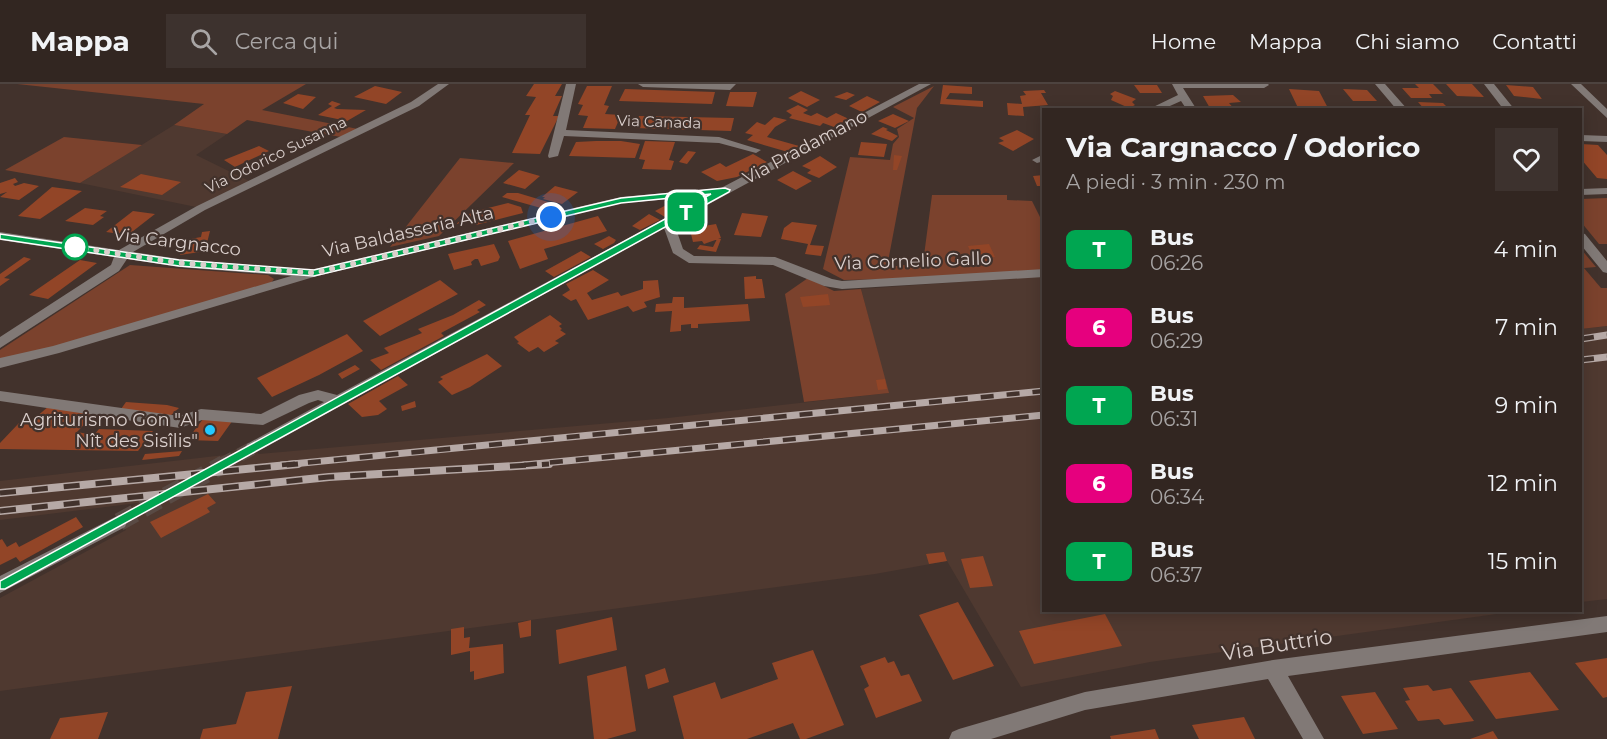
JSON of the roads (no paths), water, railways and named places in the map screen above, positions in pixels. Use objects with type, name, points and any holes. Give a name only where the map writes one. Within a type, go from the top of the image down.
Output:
[{"type":"street","name":"Via Odorico Susanna","points":[[121,254],[201,208],[422,101],[444,84]]},
{"type":"street","points":[[553,156],[571,84]]},
{"type":"street","points":[[643,84],[730,87],[731,84]]},
{"type":"street","name":"Via Pradamano","points":[[253,448],[780,160],[926,84]]},
{"type":"street","points":[[1176,84],[1264,85]]},
{"type":"street","points":[[1176,84],[1191,108]]},
{"type":"street","points":[[1380,84],[1401,108]]},
{"type":"street","points":[[1489,84],[1508,108]]},
{"type":"street","points":[[1576,84],[1607,115]]},
{"type":"street","points":[[1156,108],[1183,96]]},
{"type":"street","name":"Via Canada","points":[[560,133],[719,140],[756,150],[780,160]]},
{"type":"street","points":[[1582,138],[1607,139]]},
{"type":"street","name":"Via Baldasseria Alta","points":[[0,363],[54,350],[314,273],[621,200],[725,190]]},
{"type":"street","points":[[1582,192],[1607,191]]},
{"type":"street","name":"Via Cornelio Gallo","points":[[668,222],[679,255],[693,260],[775,261],[835,285],[1042,273]]},
{"type":"street","name":"Via Cargnacco","points":[[0,236],[189,264],[314,273]]},
{"type":"street","points":[[1582,238],[1607,269]]},
{"type":"street","points":[[0,343],[115,268],[120,262],[121,254]]},
{"type":"street","points":[[0,396],[180,422],[201,414],[262,420],[312,396],[324,396],[338,401]]},
{"type":"street","points":[[0,585],[119,522]]},
{"type":"street","name":"Via Buttrio","points":[[959,739],[1001,732],[1085,702],[1273,669],[1607,624]]},
{"type":"street","points":[[1273,669],[1314,739]]},
{"type":"tunnel","points":[[221,465],[253,448]]},
{"type":"tunnel","points":[[119,522],[224,464]]},
{"type":"railway","points":[[1582,339],[1607,335]]},
{"type":"railway","points":[[1582,360],[1607,357]]},
{"type":"railway","points":[[282,465],[1042,391]]},
{"type":"railway","points":[[524,465],[1042,415]]},
{"type":"railway","points":[[0,493],[298,464]]},
{"type":"railway","points":[[0,511],[329,477],[549,464]]},
{"type":"place","name":"Agriturismo Gon \"Al Nît des Sisîlis\"","points":[[210,430]]}]
